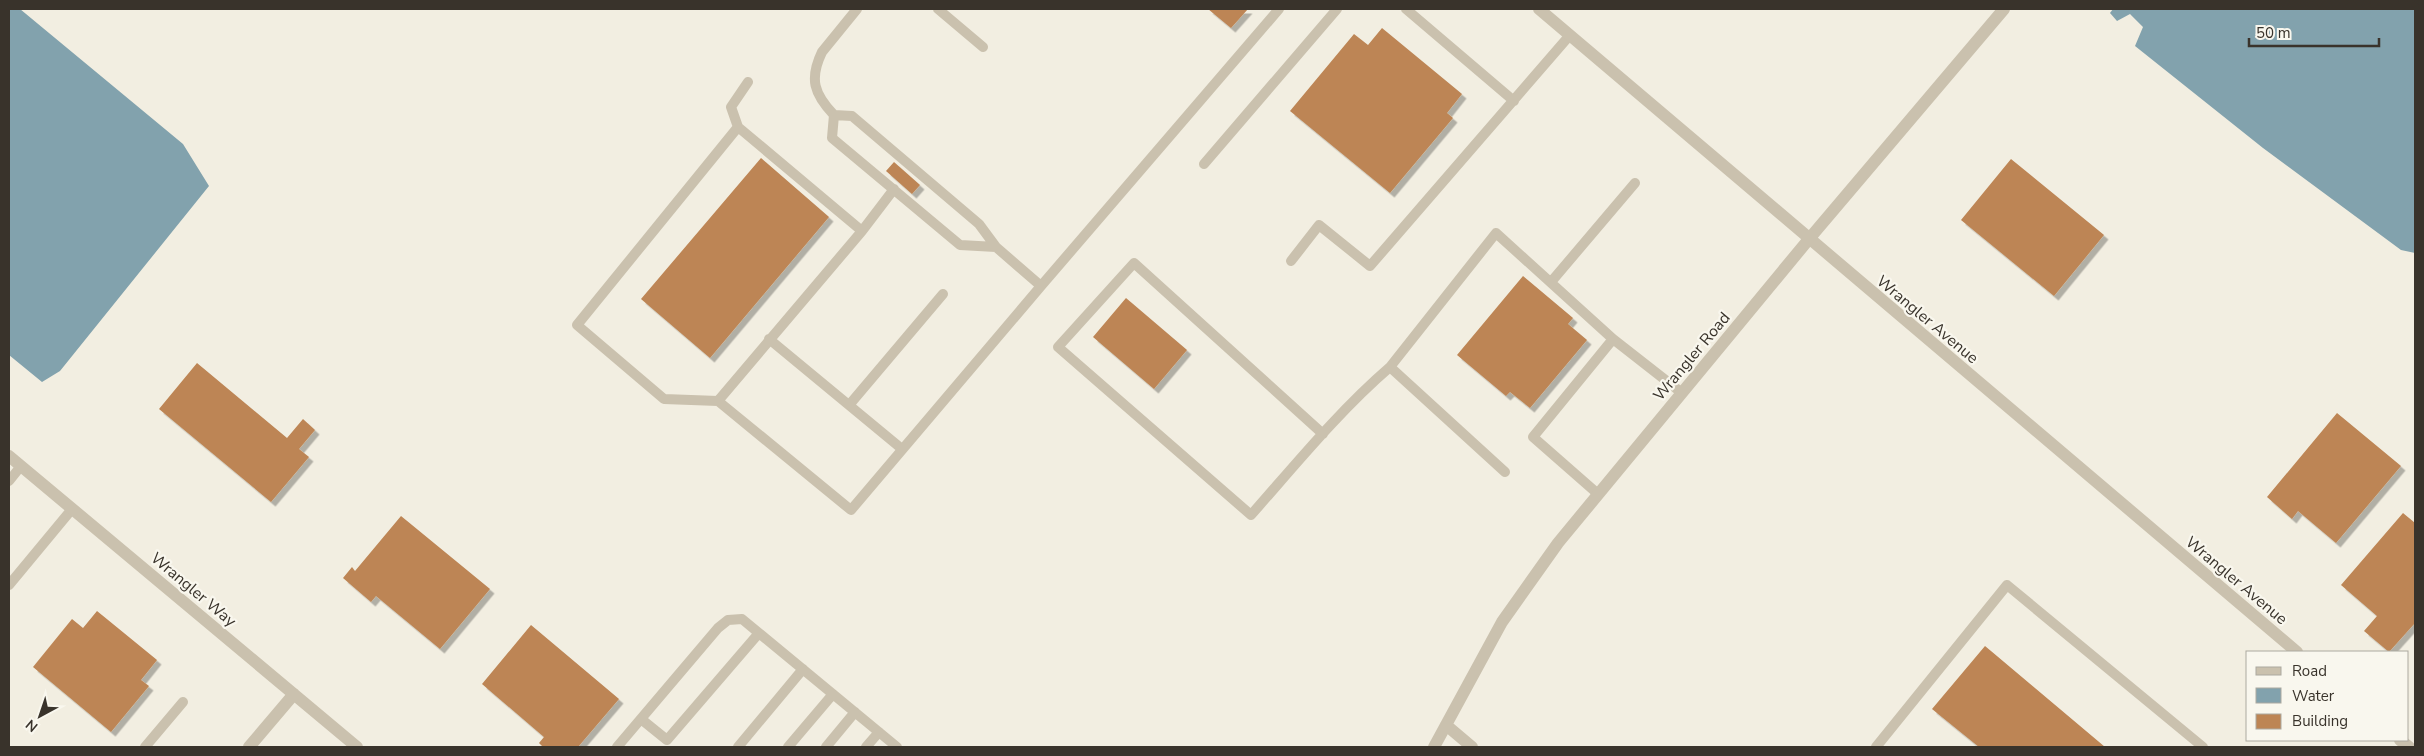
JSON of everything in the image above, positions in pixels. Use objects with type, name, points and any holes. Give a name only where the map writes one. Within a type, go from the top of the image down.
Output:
[{"type":"street","name":"Wrangler Avenue","points":[[1539,9],[2295,651]]},
{"type":"street","name":"Wrangler Road","points":[[1434,747],[1502,622],[1558,543],[1809,239],[2004,9]]},
{"type":"street","name":"Wrangler Way","points":[[9,456],[358,747]]},
{"type":"street","points":[[249,747],[294,694]]},
{"type":"street","points":[[1446,726],[1472,747]]},
{"type":"lane","points":[[857,9],[822,52],[814,75],[817,93],[822,103],[834,115],[852,116],[979,224],[996,247],[1041,286]]},
{"type":"lane","points":[[938,9],[983,47]]},
{"type":"lane","points":[[738,127],[577,325],[664,398],[718,401],[851,510],[1279,9]]},
{"type":"lane","points":[[1204,164],[1337,9]]},
{"type":"lane","points":[[1406,9],[1514,101]]},
{"type":"lane","points":[[1291,261],[1319,225],[1370,266],[1570,35]]},
{"type":"lane","points":[[748,82],[731,107],[738,127],[862,231]]},
{"type":"lane","points":[[834,115],[832,138],[960,245],[996,247]]},
{"type":"lane","points":[[1552,282],[1635,182]]},
{"type":"lane","points":[[718,401],[862,231],[894,189]]},
{"type":"lane","points":[[1323,434],[1134,263],[1058,347],[1251,515],[1323,434],[1355,397],[1390,366],[1496,233],[1613,339],[1682,393]]},
{"type":"lane","points":[[850,404],[943,294]]},
{"type":"lane","points":[[769,339],[850,404],[902,449]]},
{"type":"lane","points":[[1598,494],[1533,437],[1613,339]]},
{"type":"lane","points":[[1390,366],[1506,472]]},
{"type":"lane","points":[[9,481],[20,466]]},
{"type":"lane","points":[[9,585],[72,509]]},
{"type":"lane","points":[[1876,747],[2006,585],[2203,747]]},
{"type":"lane","points":[[617,747],[718,628],[728,620],[742,619],[897,747]]},
{"type":"lane","points":[[641,719],[668,740],[759,633]]},
{"type":"lane","points":[[738,747],[803,669]]},
{"type":"lane","points":[[788,747],[833,694]]},
{"type":"lane","points":[[145,747],[182,702]]},
{"type":"lane","points":[[826,747],[855,712]]},
{"type":"lane","points":[[866,747],[879,732]]},
{"type":"water","points":[[9,9],[20,9],[183,144],[209,186],[60,371],[42,382],[9,355]]},
{"type":"water","points":[[2113,9],[2415,9],[2415,253],[2401,250],[2263,148],[2135,46],[2143,27],[2130,14],[2117,21],[2110,13]]},
{"type":"building","points":[[1208,9],[1248,9],[1231,28]]},
{"type":"building","points":[[1382,28],[1462,94],[1447,113],[1453,118],[1390,193],[1290,111],[1354,34],[1368,45]]},
{"type":"building","points":[[761,158],[829,217],[710,358],[641,299]]},
{"type":"building","points":[[2011,159],[2104,235],[2054,296],[1961,220]]},
{"type":"building","points":[[894,162],[920,185],[912,194],[886,171]]},
{"type":"building","points":[[1523,276],[1573,318],[1568,324],[1587,340],[1530,408],[1510,392],[1506,396],[1457,355]]},
{"type":"building","points":[[1126,298],[1187,350],[1154,389],[1093,337]]},
{"type":"building","points":[[197,363],[287,438],[303,419],[315,430],[299,449],[309,457],[271,502],[159,409]]},
{"type":"building","points":[[2337,413],[2401,466],[2336,543],[2298,511],[2292,519],[2267,497]]},
{"type":"building","points":[[2403,513],[2415,523],[2415,623],[2390,651],[2364,631],[2377,616],[2341,585]]},
{"type":"building","points":[[401,516],[490,589],[440,649],[376,596],[371,602],[343,578],[352,567],[355,571]]},
{"type":"building","points":[[97,611],[157,660],[141,680],[149,686],[111,732],[33,667],[72,619],[83,628]]},
{"type":"building","points":[[531,625],[619,699],[578,747],[543,747],[539,743],[544,737],[482,684]]},
{"type":"building","points":[[1985,646],[2105,747],[1979,747],[1932,709]]}]
